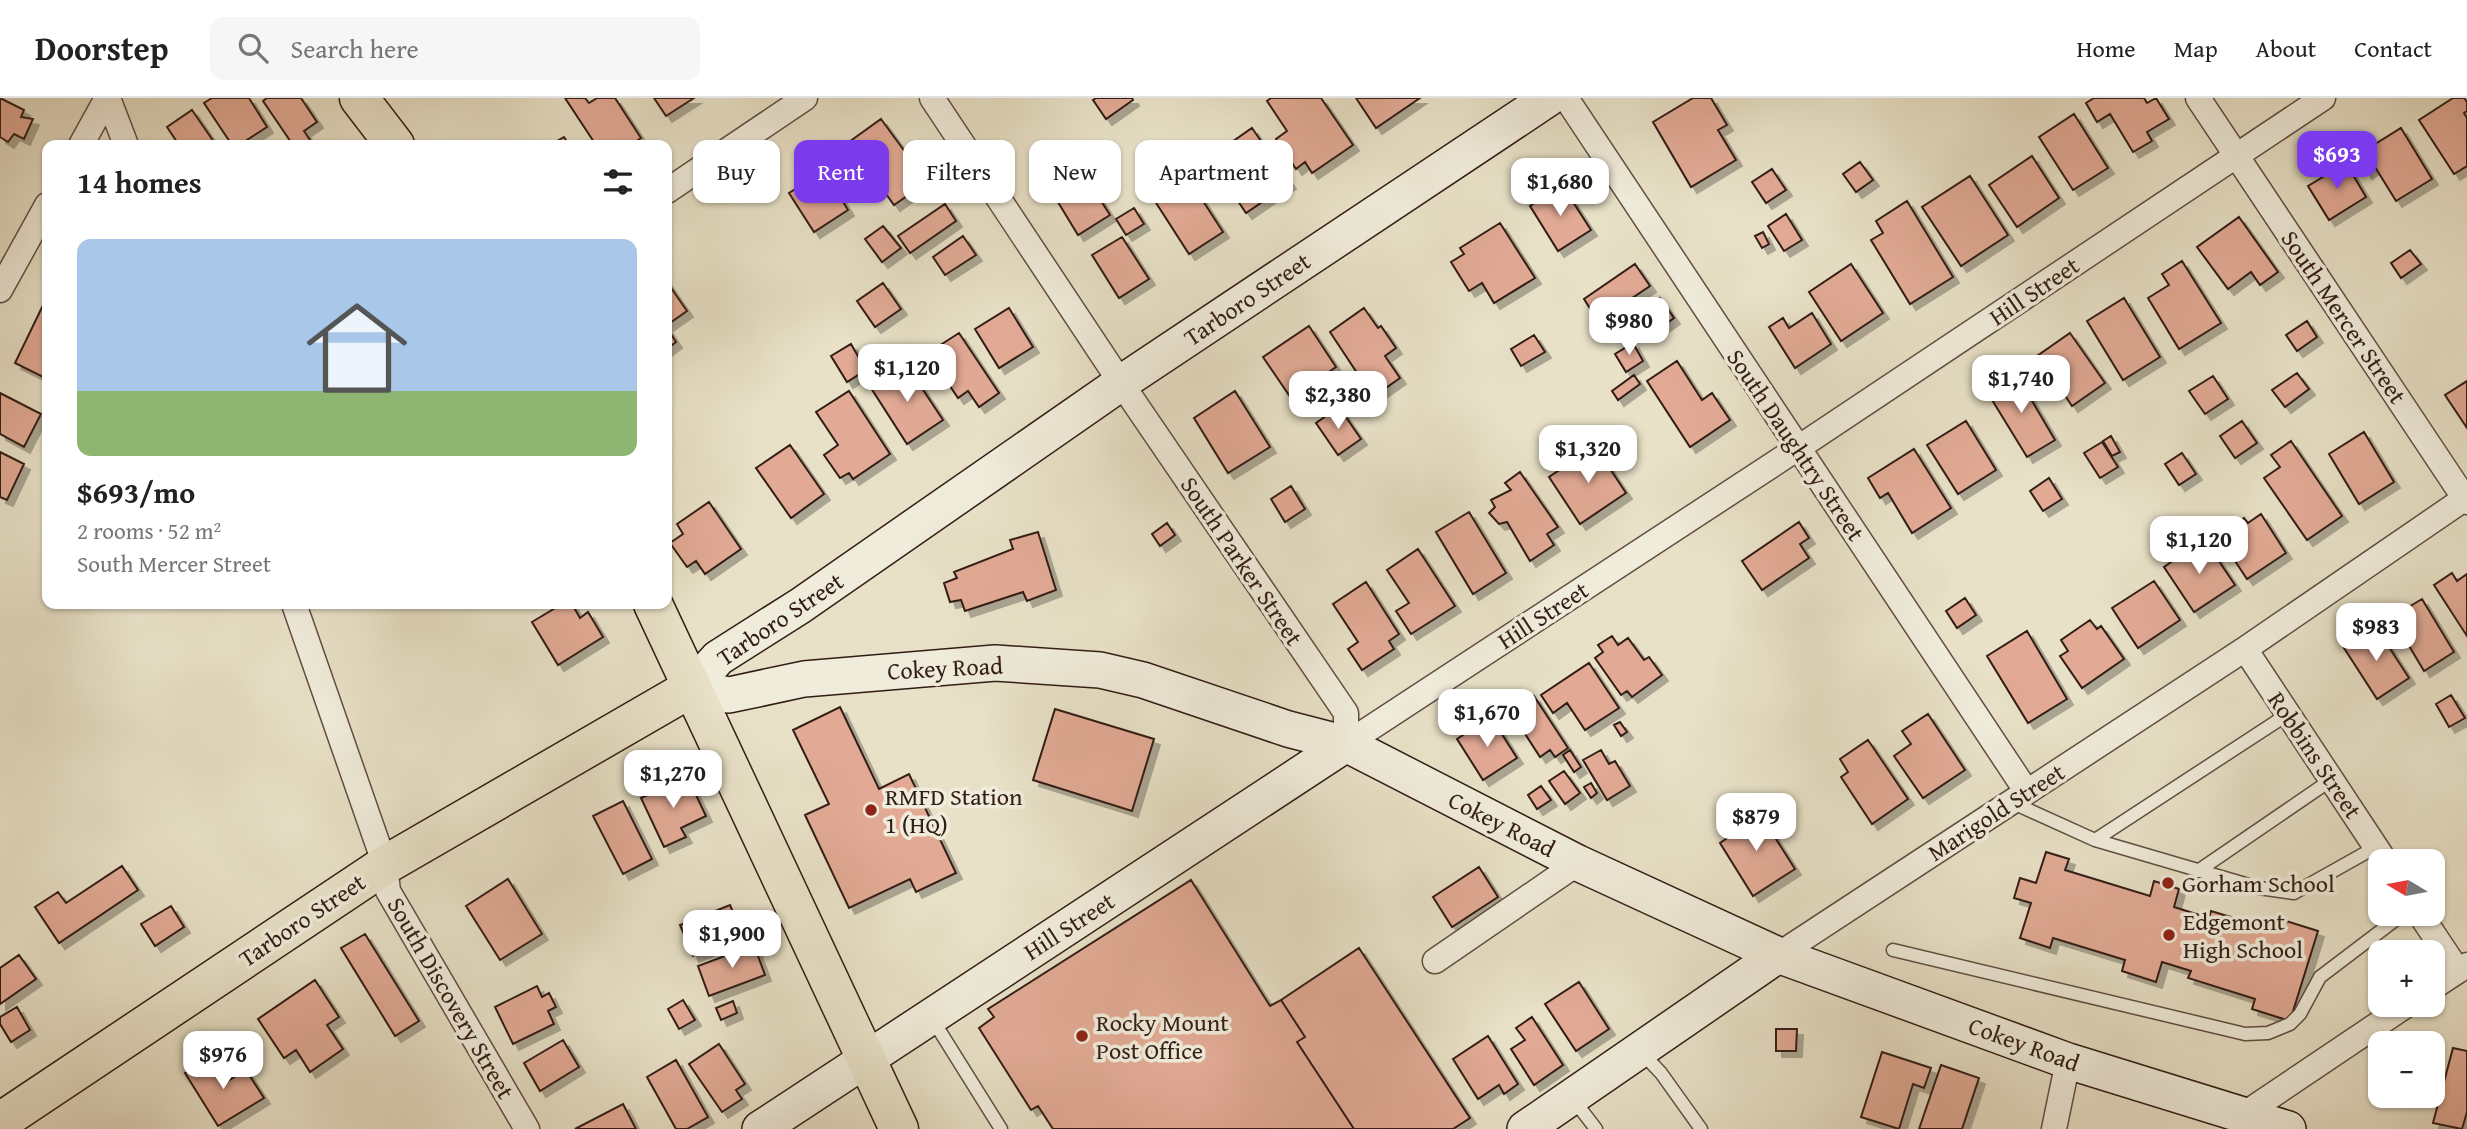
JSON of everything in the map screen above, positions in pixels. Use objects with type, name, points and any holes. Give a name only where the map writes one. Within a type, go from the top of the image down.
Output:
[{"type":"main road","points":[[359,98],[391,140]]},
{"type":"main road","points":[[655,609],[899,1129]]},
{"type":"main road","name":"Tarboro Street","points":[[0,1122],[385,864],[691,688]]},
{"type":"street","points":[[84,140],[108,98]]},
{"type":"street","points":[[108,98],[124,140]]},
{"type":"street","points":[[672,188],[805,98]]},
{"type":"street","name":"South Parker Street","points":[[932,98],[1121,383],[1346,713],[1346,744]]},
{"type":"street","name":"Tarboro Street","points":[[691,688],[718,658],[800,606],[1121,383],[1549,98]]},
{"type":"street","name":"South Daughtry Street","points":[[1566,98],[1798,448],[2019,797]]},
{"type":"street","name":"South Mercer Street","points":[[2198,98],[2466,499]]},
{"type":"street","name":"Hill Street","points":[[760,1129],[1798,448],[2323,98]]},
{"type":"street","points":[[0,290],[42,214]]},
{"type":"street","name":"Marigold Street","points":[[1526,1129],[1778,955],[2245,649],[2466,499]]},
{"type":"street","name":"South Discovery Street","points":[[296,609],[385,864],[388,891],[527,1129]]},
{"type":"street","name":"Robbins Street","points":[[2245,649],[2377,849]]},
{"type":"street","name":"Cokey Road","points":[[691,688],[729,695],[804,679],[995,663],[1100,670],[1143,680],[1288,729],[1346,744],[1578,863],[1778,955],[2068,1061],[2288,1129]]},
{"type":"street","points":[[1436,961],[1578,863]]},
{"type":"street","points":[[2429,926],[2462,968],[2445,979]]},
{"type":"street","points":[[2243,1115],[2389,1017]]},
{"type":"street","points":[[2054,1129],[2068,1061]]},
{"type":"lane","points":[[2095,840],[2288,715]]},
{"type":"lane","points":[[2198,870],[2331,780]]},
{"type":"lane","points":[[2019,797],[2095,840],[2259,888],[2294,893],[2368,859]]},
{"type":"lane","points":[[1893,950],[2245,1034],[2268,1033],[2290,1024],[2300,1014],[2320,977],[2387,926]]},
{"type":"lane","points":[[931,1017],[1000,1129]]},
{"type":"lane","points":[[1640,1050],[1661,1073],[1701,1129]]},
{"type":"lane","points":[[1571,1097],[1596,1129]]},
{"type":"building","points":[[0,98],[24,110],[21,117],[33,119],[24,139],[14,134],[8,142],[0,137]]},
{"type":"building","points":[[212,98],[249,98],[267,127],[247,140],[229,140],[204,103]]},
{"type":"building","points":[[267,98],[301,98],[317,122],[304,131],[310,140],[290,140],[263,101]]},
{"type":"building","points":[[565,98],[585,98],[589,103],[597,98],[615,98],[641,138],[593,140]]},
{"type":"building","points":[[654,98],[694,98],[666,116]]},
{"type":"building","points":[[1271,98],[1321,98],[1353,145],[1312,173],[1305,162],[1296,169],[1293,164],[1293,140],[1276,139],[1287,131],[1267,101]]},
{"type":"building","points":[[1356,98],[1420,98],[1376,128]]},
{"type":"building","points":[[1693,98],[1711,98],[1727,125],[1718,130],[1736,160],[1691,187],[1653,122]]},
{"type":"building","points":[[2094,98],[2144,98],[2147,103],[2156,98],[2169,119],[2147,132],[2152,141],[2133,152],[2110,114],[2097,122],[2086,103]]},
{"type":"building","points":[[2453,98],[2464,98],[2467,102],[2467,111],[2464,113],[2467,118],[2467,166],[2454,174],[2419,120]]},
{"type":"building","points":[[1093,100],[1133,100],[1106,119]]},
{"type":"building","points":[[192,110],[213,140],[176,140],[167,127]]},
{"type":"building","points":[[2074,114],[2108,168],[2073,190],[2039,137]]},
{"type":"building","points":[[881,119],[903,149],[903,199],[894,205],[889,198],[889,140],[852,140]]},
{"type":"building","points":[[1252,128],[1260,140],[1235,140]]},
{"type":"building","points":[[2401,128],[2432,179],[2396,201],[2375,167],[2366,173],[2356,156]]},
{"type":"building","points":[[2032,156],[2059,198],[2017,227],[1989,185]]},
{"type":"building","points":[[1860,162],[1873,180],[1856,192],[1843,174]]},
{"type":"building","points":[[2346,163],[2366,197],[2329,220],[2308,186]]},
{"type":"building","points":[[1772,169],[1786,190],[1766,203],[1752,182]]},
{"type":"building","points":[[1970,176],[2008,235],[1961,266],[1922,207]]},
{"type":"building","points":[[1562,185],[1591,230],[1558,251],[1530,206]]},
{"type":"building","points":[[1907,201],[1953,277],[1910,304],[1871,240],[1883,233],[1876,221]]},
{"type":"building","points":[[795,203],[844,203],[848,210],[814,232]]},
{"type":"building","points":[[1059,203],[1102,203],[1110,215],[1078,235]]},
{"type":"building","points":[[1156,203],[1204,203],[1223,232],[1189,254]]},
{"type":"building","points":[[1239,203],[1261,203],[1246,213]]},
{"type":"building","points":[[945,204],[956,221],[910,253],[898,236]]},
{"type":"building","points":[[1134,208],[1144,224],[1126,235],[1116,219]]},
{"type":"building","points":[[1786,214],[1802,240],[1784,251],[1768,226]]},
{"type":"building","points":[[2239,217],[2278,272],[2260,285],[2251,272],[2228,289],[2197,247]]},
{"type":"building","points":[[1500,223],[1535,278],[1494,303],[1482,283],[1469,291],[1451,262],[1464,254],[1460,248]]},
{"type":"building","points":[[883,226],[901,248],[882,262],[865,239]]},
{"type":"building","points":[[1763,232],[1769,244],[1762,248],[1755,236]]},
{"type":"building","points":[[963,236],[976,255],[945,275],[933,257]]},
{"type":"building","points":[[1122,237],[1149,279],[1119,298],[1092,255]]},
{"type":"building","points":[[2410,250],[2421,264],[2401,278],[2391,263]]},
{"type":"building","points":[[2182,261],[2221,323],[2179,349],[2148,298],[2169,285],[2162,274]]},
{"type":"building","points":[[1635,264],[1650,286],[1598,321],[1584,299]]},
{"type":"building","points":[[1851,264],[1883,313],[1841,341],[1809,292]]},
{"type":"building","points":[[883,283],[901,309],[875,327],[857,301]]},
{"type":"building","points":[[672,289],[687,311],[672,322]]},
{"type":"building","points":[[1660,298],[1674,318],[1649,336],[1635,316]]},
{"type":"building","points":[[2124,298],[2160,357],[2123,380],[2087,321]]},
{"type":"building","points":[[42,307],[42,376],[15,363]]},
{"type":"building","points":[[1009,308],[1033,347],[999,368],[975,329]]},
{"type":"building","points":[[1364,308],[1396,348],[1385,356],[1400,378],[1373,397],[1330,332]]},
{"type":"building","points":[[1812,313],[1831,344],[1795,368],[1769,327],[1783,318],[1789,328]]},
{"type":"building","points":[[2307,321],[2317,337],[2297,351],[2286,335]]},
{"type":"building","points":[[1309,326],[1336,367],[1291,398],[1263,357]]},
{"type":"building","points":[[959,333],[999,393],[979,407],[968,391],[958,398],[928,353]]},
{"type":"building","points":[[2070,333],[2105,383],[2072,406],[2052,376],[2041,383],[2027,363]]},
{"type":"building","points":[[1534,335],[1545,352],[1521,366],[1511,349]]},
{"type":"building","points":[[1633,343],[1643,361],[1626,372],[1615,354]]},
{"type":"building","points":[[851,344],[866,370],[847,382],[831,356]]},
{"type":"building","points":[[1677,361],[1702,400],[1712,393],[1730,420],[1690,447],[1647,381]]},
{"type":"building","points":[[906,364],[943,420],[907,444],[871,388]]},
{"type":"building","points":[[2015,372],[2055,440],[2027,457],[1986,390]]},
{"type":"building","points":[[2297,373],[2309,389],[2285,407],[2272,390]]},
{"type":"building","points":[[1634,375],[1640,384],[1618,400],[1612,391]]},
{"type":"building","points":[[2213,376],[2228,399],[2205,414],[2189,391]]},
{"type":"building","points":[[2467,381],[2467,428],[2445,395]]},
{"type":"building","points":[[849,391],[890,454],[853,479],[849,473],[840,478],[824,455],[838,445],[816,412]]},
{"type":"building","points":[[1235,391],[1270,447],[1228,473],[1194,418]]},
{"type":"building","points":[[0,393],[41,414],[24,447],[0,434]]},
{"type":"building","points":[[1339,407],[1361,439],[1338,455],[1316,423]]},
{"type":"building","points":[[1966,421],[1996,470],[1958,494],[1927,445]]},
{"type":"building","points":[[2242,421],[2257,443],[2235,458],[2220,436]]},
{"type":"building","points":[[2364,432],[2394,482],[2359,504],[2329,454]]},
{"type":"building","points":[[2111,436],[2120,452],[2112,456],[2103,441]]},
{"type":"building","points":[[2291,441],[2342,516],[2307,540],[2264,478],[2280,467],[2271,455]]},
{"type":"building","points":[[2102,442],[2118,467],[2100,478],[2084,453]]},
{"type":"building","points":[[790,445],[824,494],[791,518],[756,468]]},
{"type":"building","points":[[1595,446],[1626,493],[1580,524],[1549,477]]},
{"type":"building","points":[[1914,449],[1951,508],[1912,533],[1888,493],[1880,498],[1868,478]]},
{"type":"building","points":[[0,452],[24,464],[7,500],[0,497]]},
{"type":"building","points":[[2182,453],[2196,474],[2179,485],[2165,464]]},
{"type":"building","points":[[1520,472],[1558,527],[1547,534],[1554,545],[1530,561],[1507,522],[1499,524],[1489,513],[1495,507],[1491,500],[1511,490],[1505,483]]},
{"type":"building","points":[[2049,478],[2062,499],[2043,511],[2030,491]]},
{"type":"building","points":[[1291,486],[1305,509],[1285,522],[1271,499]]},
{"type":"building","points":[[709,502],[741,549],[705,574],[696,561],[687,567],[672,546],[672,542],[683,534],[677,524]]},
{"type":"building","points":[[1469,512],[1506,573],[1473,594],[1436,532]]},
{"type":"building","points":[[2261,514],[2286,553],[2247,579],[2218,535],[2244,518],[2248,523]]},
{"type":"building","points":[[1799,522],[1809,538],[1800,544],[1809,558],[1762,590],[1742,561]]},
{"type":"building","points":[[1167,523],[1175,535],[1160,546],[1152,534]]},
{"type":"building","points":[[1038,532],[1056,590],[1027,601],[1023,592],[965,611],[961,600],[950,602],[944,583],[957,578],[954,572],[1013,549],[1010,540]]},
{"type":"building","points":[[2204,539],[2235,585],[2194,612],[2164,567]]},
{"type":"building","points":[[1418,549],[1455,606],[1411,634],[1396,611],[1409,603],[1387,570]]},
{"type":"building","points":[[2452,573],[2457,581],[2467,574],[2467,636],[2434,585]]},
{"type":"building","points":[[2154,581],[2180,620],[2138,648],[2112,608]]},
{"type":"building","points":[[1366,582],[1399,634],[1389,641],[1394,649],[1362,670],[1348,649],[1358,642],[1333,604]]},
{"type":"building","points":[[1965,598],[1976,615],[1957,628],[1946,611]]},
{"type":"building","points":[[2422,599],[2454,652],[2424,671],[2392,617]]},
{"type":"building","points":[[554,609],[575,609],[580,618],[588,612],[603,637],[558,665],[532,622]]},
{"type":"building","points":[[2090,620],[2097,629],[2101,626],[2124,659],[2082,688],[2060,656],[2068,651],[2061,640]]},
{"type":"building","points":[[2376,627],[2409,678],[2377,699],[2344,648]]},
{"type":"building","points":[[2027,631],[2067,699],[2028,723],[1987,656]]},
{"type":"building","points":[[1612,636],[1618,645],[1628,638],[1644,660],[1649,657],[1662,675],[1632,697],[1627,691],[1621,695],[1595,658],[1603,652],[1598,645]]},
{"type":"building","points":[[1589,663],[1619,708],[1585,730],[1567,703],[1553,713],[1541,695]]},
{"type":"building","points":[[2451,695],[2465,718],[2449,727],[2436,704]]},
{"type":"building","points":[[1534,696],[1568,748],[1555,757],[1550,750],[1540,757],[1511,712]]},
{"type":"building","name":"RMFD Station 1 (HQ)","points":[[840,707],[879,789],[909,774],[956,873],[916,892],[910,879],[849,908],[805,815],[829,804],[793,730]]},
{"type":"building","points":[[1055,709],[1154,739],[1132,811],[1033,780]]},
{"type":"building","points":[[1928,714],[1965,770],[1923,798],[1894,756],[1911,744],[1902,731]]},
{"type":"building","points":[[1491,717],[1517,758],[1483,780],[1457,739]]},
{"type":"building","points":[[1620,722],[1627,732],[1621,736],[1614,725]]},
{"type":"building","points":[[1868,740],[1908,799],[1872,824],[1841,777],[1848,772],[1840,759]]},
{"type":"building","points":[[1570,750],[1581,767],[1574,772],[1563,755]]},
{"type":"building","points":[[1601,750],[1609,764],[1615,761],[1630,786],[1607,800],[1583,760]]},
{"type":"building","points":[[1564,771],[1580,793],[1565,804],[1549,781]]},
{"type":"building","points":[[687,776],[706,816],[681,828],[686,837],[664,847],[641,798]]},
{"type":"building","points":[[1591,783],[1597,793],[1591,798],[1584,787]]},
{"type":"building","points":[[1541,786],[1551,800],[1537,809],[1528,795]]},
{"type":"building","points":[[623,801],[652,859],[623,874],[593,816]]},
{"type":"building","points":[[1757,809],[1795,869],[1753,896],[1720,843],[1730,836],[1725,829]]},
{"type":"building","name":"Edgemont High School","points":[[2046,852],[2069,859],[2065,870],[2150,896],[2154,881],[2179,889],[2174,907],[2209,918],[2211,911],[2280,932],[2283,920],[2318,931],[2290,1021],[2252,1009],[2255,999],[2188,978],[2191,971],[2162,962],[2156,982],[2122,971],[2125,960],[2053,938],[2050,948],[2020,938],[2031,903],[2014,898],[2020,878],[2036,883]]},
{"type":"building","points":[[122,866],[138,890],[59,943],[35,907],[58,892],[66,903]]},
{"type":"building","points":[[1479,867],[1498,897],[1452,927],[1433,897]]},
{"type":"building","points":[[508,879],[542,934],[500,960],[466,906]]},
{"type":"building","points":[[1191,880],[1270,1006],[1281,1000],[1305,1037],[1297,1042],[1354,1129],[1053,1129],[1038,1106],[1031,1110],[979,1028],[994,1017],[988,1009]]},
{"type":"building","points":[[730,905],[743,936],[693,956],[680,925]]},
{"type":"building","points":[[171,906],[184,927],[155,946],[141,924]]},
{"type":"building","points":[[365,934],[419,1021],[395,1036],[341,948]]},
{"type":"building","points":[[754,945],[765,975],[709,996],[698,966]]},
{"type":"building","points":[[1359,948],[1470,1118],[1453,1129],[1354,1129],[1297,1042],[1305,1037],[1281,1000]]},
{"type":"building","points":[[19,955],[36,979],[0,1004],[0,968]]},
{"type":"building","points":[[315,980],[339,1017],[327,1025],[343,1049],[310,1072],[296,1050],[284,1058],[258,1019]]},
{"type":"building","points":[[1579,982],[1609,1029],[1576,1051],[1545,1004]]},
{"type":"building","points":[[537,986],[542,997],[549,993],[556,1007],[548,1011],[554,1024],[513,1044],[495,1007]]},
{"type":"building","points":[[683,1000],[695,1020],[679,1029],[668,1009]]},
{"type":"building","points":[[733,1001],[737,1013],[721,1020],[716,1008]]},
{"type":"building","points":[[17,1007],[30,1030],[11,1042],[0,1024],[0,1017]]},
{"type":"building","points":[[1532,1017],[1563,1065],[1534,1085],[1511,1049],[1525,1040],[1516,1028]]},
{"type":"building","points":[[1776,1029],[1797,1029],[1796,1051],[1776,1051]]},
{"type":"building","points":[[1488,1036],[1518,1084],[1504,1094],[1499,1085],[1478,1099],[1453,1059]]},
{"type":"building","points":[[563,1040],[579,1067],[540,1091],[524,1063]]},
{"type":"building","points":[[719,1044],[745,1084],[736,1090],[742,1099],[722,1112],[689,1064]]},
{"type":"building","points":[[2453,1048],[2467,1051],[2467,1112],[2462,1129],[2433,1123],[2437,1108],[2445,1108],[2445,1078]]},
{"type":"building","points":[[1882,1052],[1931,1068],[1924,1088],[1913,1084],[1899,1129],[1861,1117]]},
{"type":"building","points":[[211,1058],[226,1082],[246,1070],[264,1098],[218,1126],[185,1073]]},
{"type":"building","points":[[676,1060],[708,1117],[687,1129],[676,1129],[647,1077]]},
{"type":"building","points":[[1941,1065],[1979,1078],[1962,1129],[1919,1129]]},
{"type":"building","points":[[623,1104],[636,1129],[575,1129]]},
{"type":"place","name":"RMFD Station 1 (HQ)","points":[[871,810]]},
{"type":"place","name":"Gorham School","points":[[2168,883]]},
{"type":"place","name":"Edgemont High School","points":[[2169,935]]},
{"type":"place","name":"Rocky Mount Post Office","points":[[1082,1036]]}]
